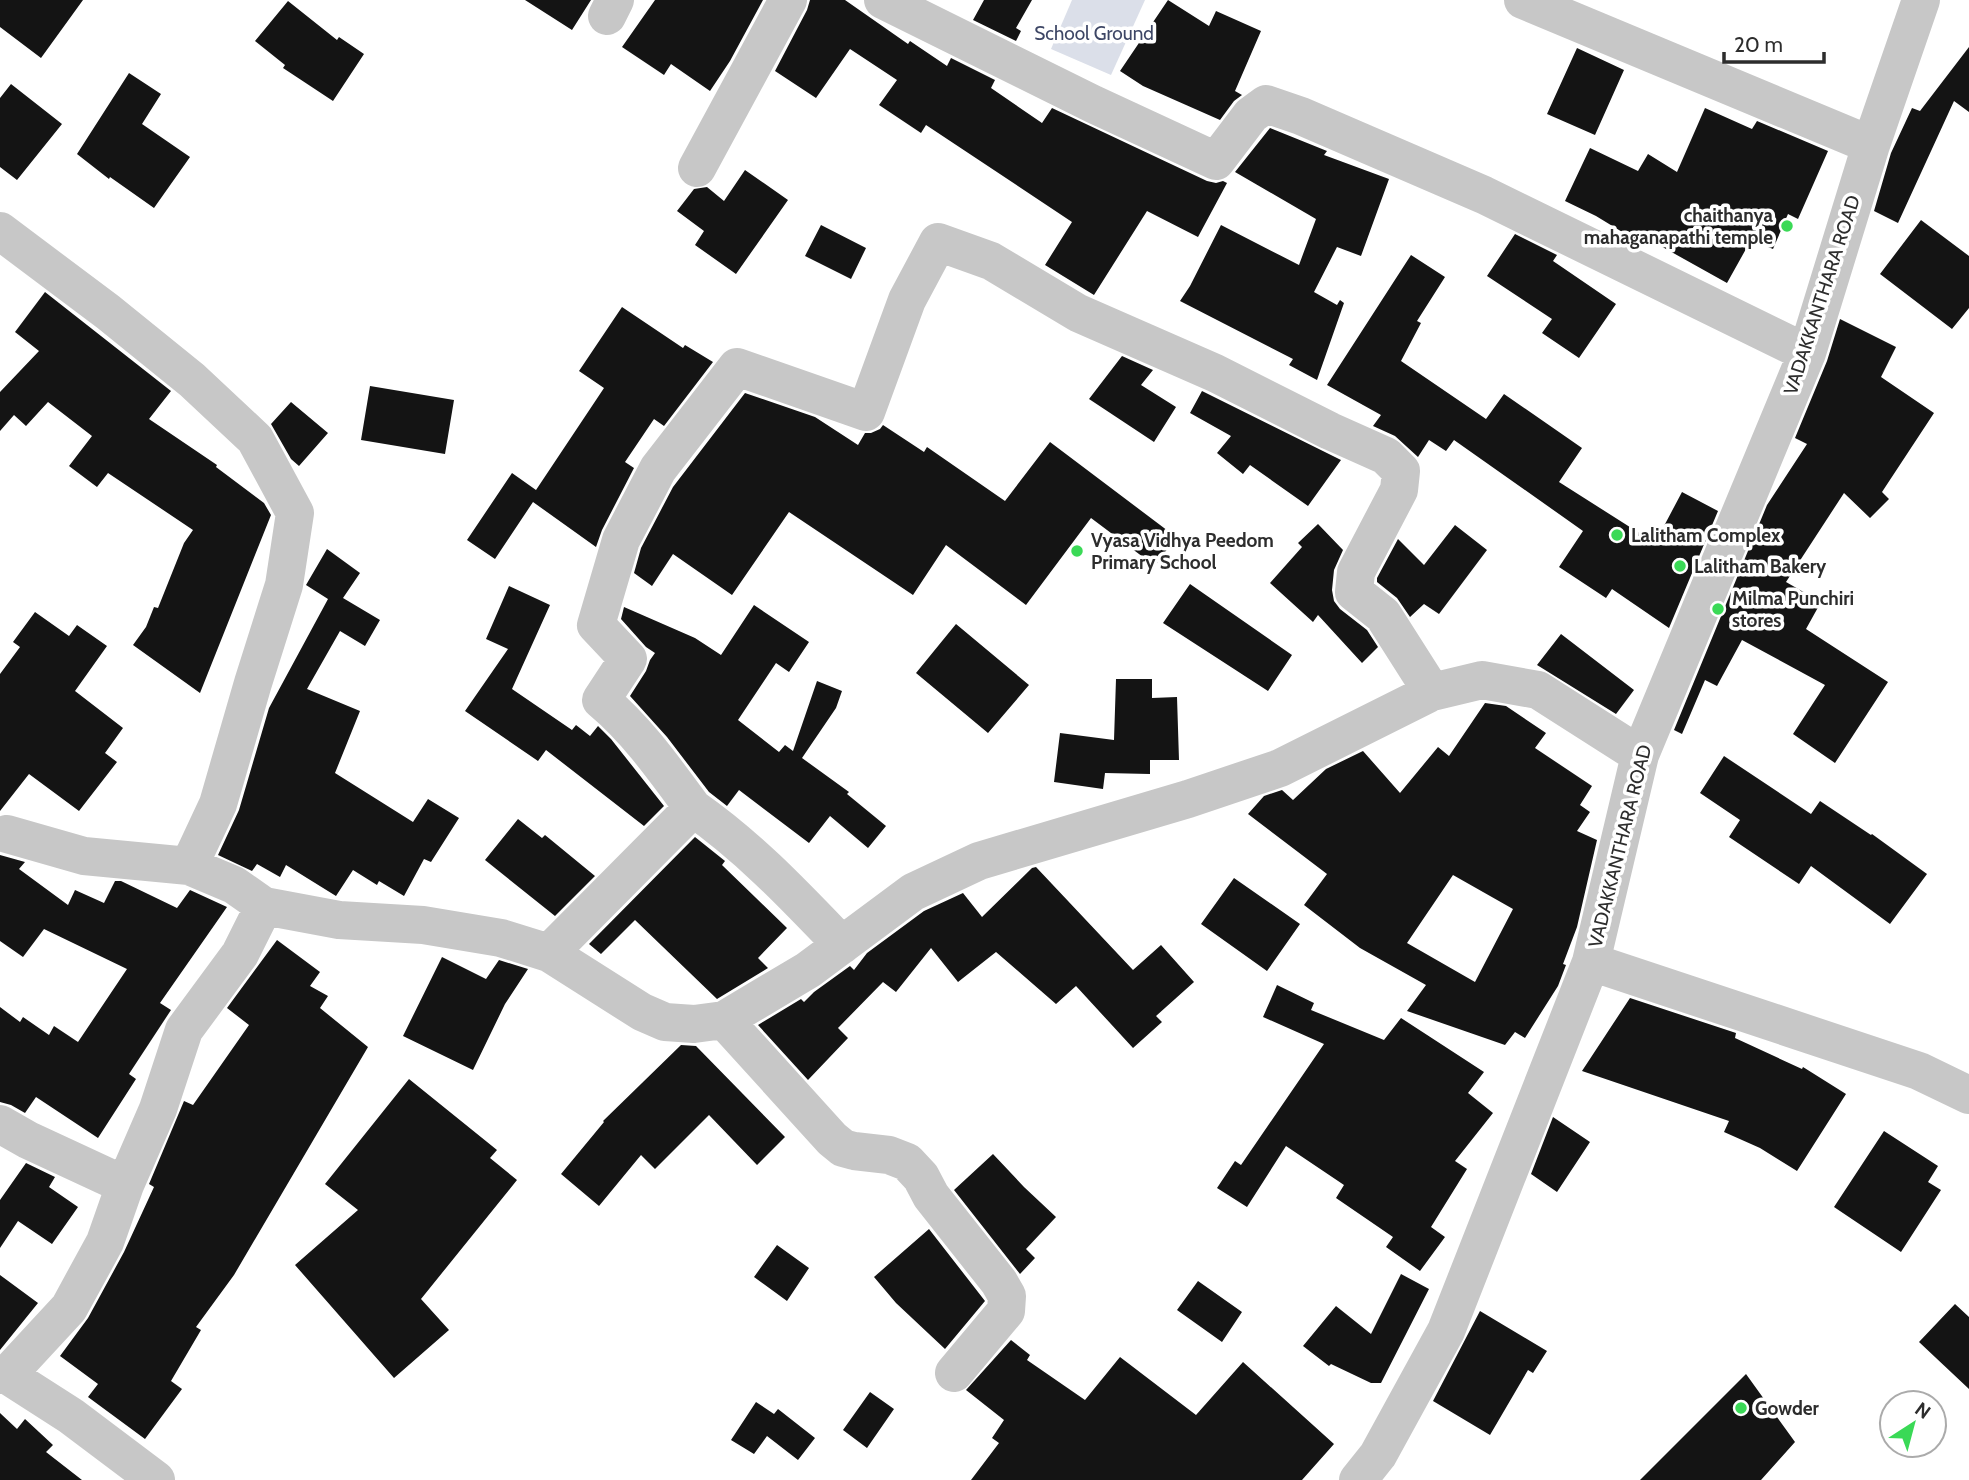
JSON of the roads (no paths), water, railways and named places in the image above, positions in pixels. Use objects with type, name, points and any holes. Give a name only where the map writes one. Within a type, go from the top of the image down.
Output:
[{"type":"street","points":[[697,167],[788,0]]},
{"type":"street","points":[[883,0],[1093,104],[1216,161],[1251,115],[1266,104],[1301,116],[1484,195],[1807,353]]},
{"type":"street","points":[[1523,0],[1871,145]]},
{"type":"street","name":"VADAKKANTHARA ROAD","points":[[1358,1480],[1378,1455],[1446,1331],[1591,962],[1640,755],[1807,353],[1917,2]]},
{"type":"street","points":[[0,231],[192,380],[255,439],[295,513],[284,585],[218,804],[189,866]]},
{"type":"street","points":[[842,945],[775,875],[724,830],[692,808],[654,756],[601,700],[628,659],[596,625],[621,540],[658,469],[737,367],[866,412],[906,300],[938,242],[991,261],[1077,313],[1215,373],[1329,431],[1387,456],[1401,471],[1399,490],[1356,572],[1354,592],[1383,615],[1432,692]]},
{"type":"street","points":[[2,836],[84,856],[189,866],[234,885],[264,905],[339,920],[423,925],[500,938],[549,953],[642,1012],[665,1022],[694,1024],[724,1020],[808,970],[913,892],[979,861],[1188,799],[1280,768],[1432,692],[1482,680],[1538,690],[1640,755]]},
{"type":"street","points":[[549,953],[692,808]]},
{"type":"street","points":[[156,1480],[71,1416],[4,1375],[69,1308],[105,1242],[125,1185],[158,1110],[184,1030],[240,954],[264,905]]},
{"type":"street","points":[[1591,962],[1919,1071],[1969,1095]]},
{"type":"street","points":[[724,1020],[843,1148],[889,1155],[906,1162],[999,1282],[1007,1296],[1006,1311],[954,1373]]},
{"type":"street","points":[[0,1124],[125,1185]]},
{"type":"place","name":"chaithanya mahaganapathi temple","points":[[1787,226]]},
{"type":"place","name":"Lalitham Complex","points":[[1617,535]]},
{"type":"place","name":"Vyasa Vidhya Peedom Primary School","points":[[1077,551]]},
{"type":"place","name":"Lalitham Bakery","points":[[1680,566]]},
{"type":"place","name":"Milma Punchiri stores","points":[[1718,609]]},
{"type":"place","name":"Gowder","points":[[1741,1408]]},
{"type":"park label","name":"School Ground","points":[[1094,33]]}]
